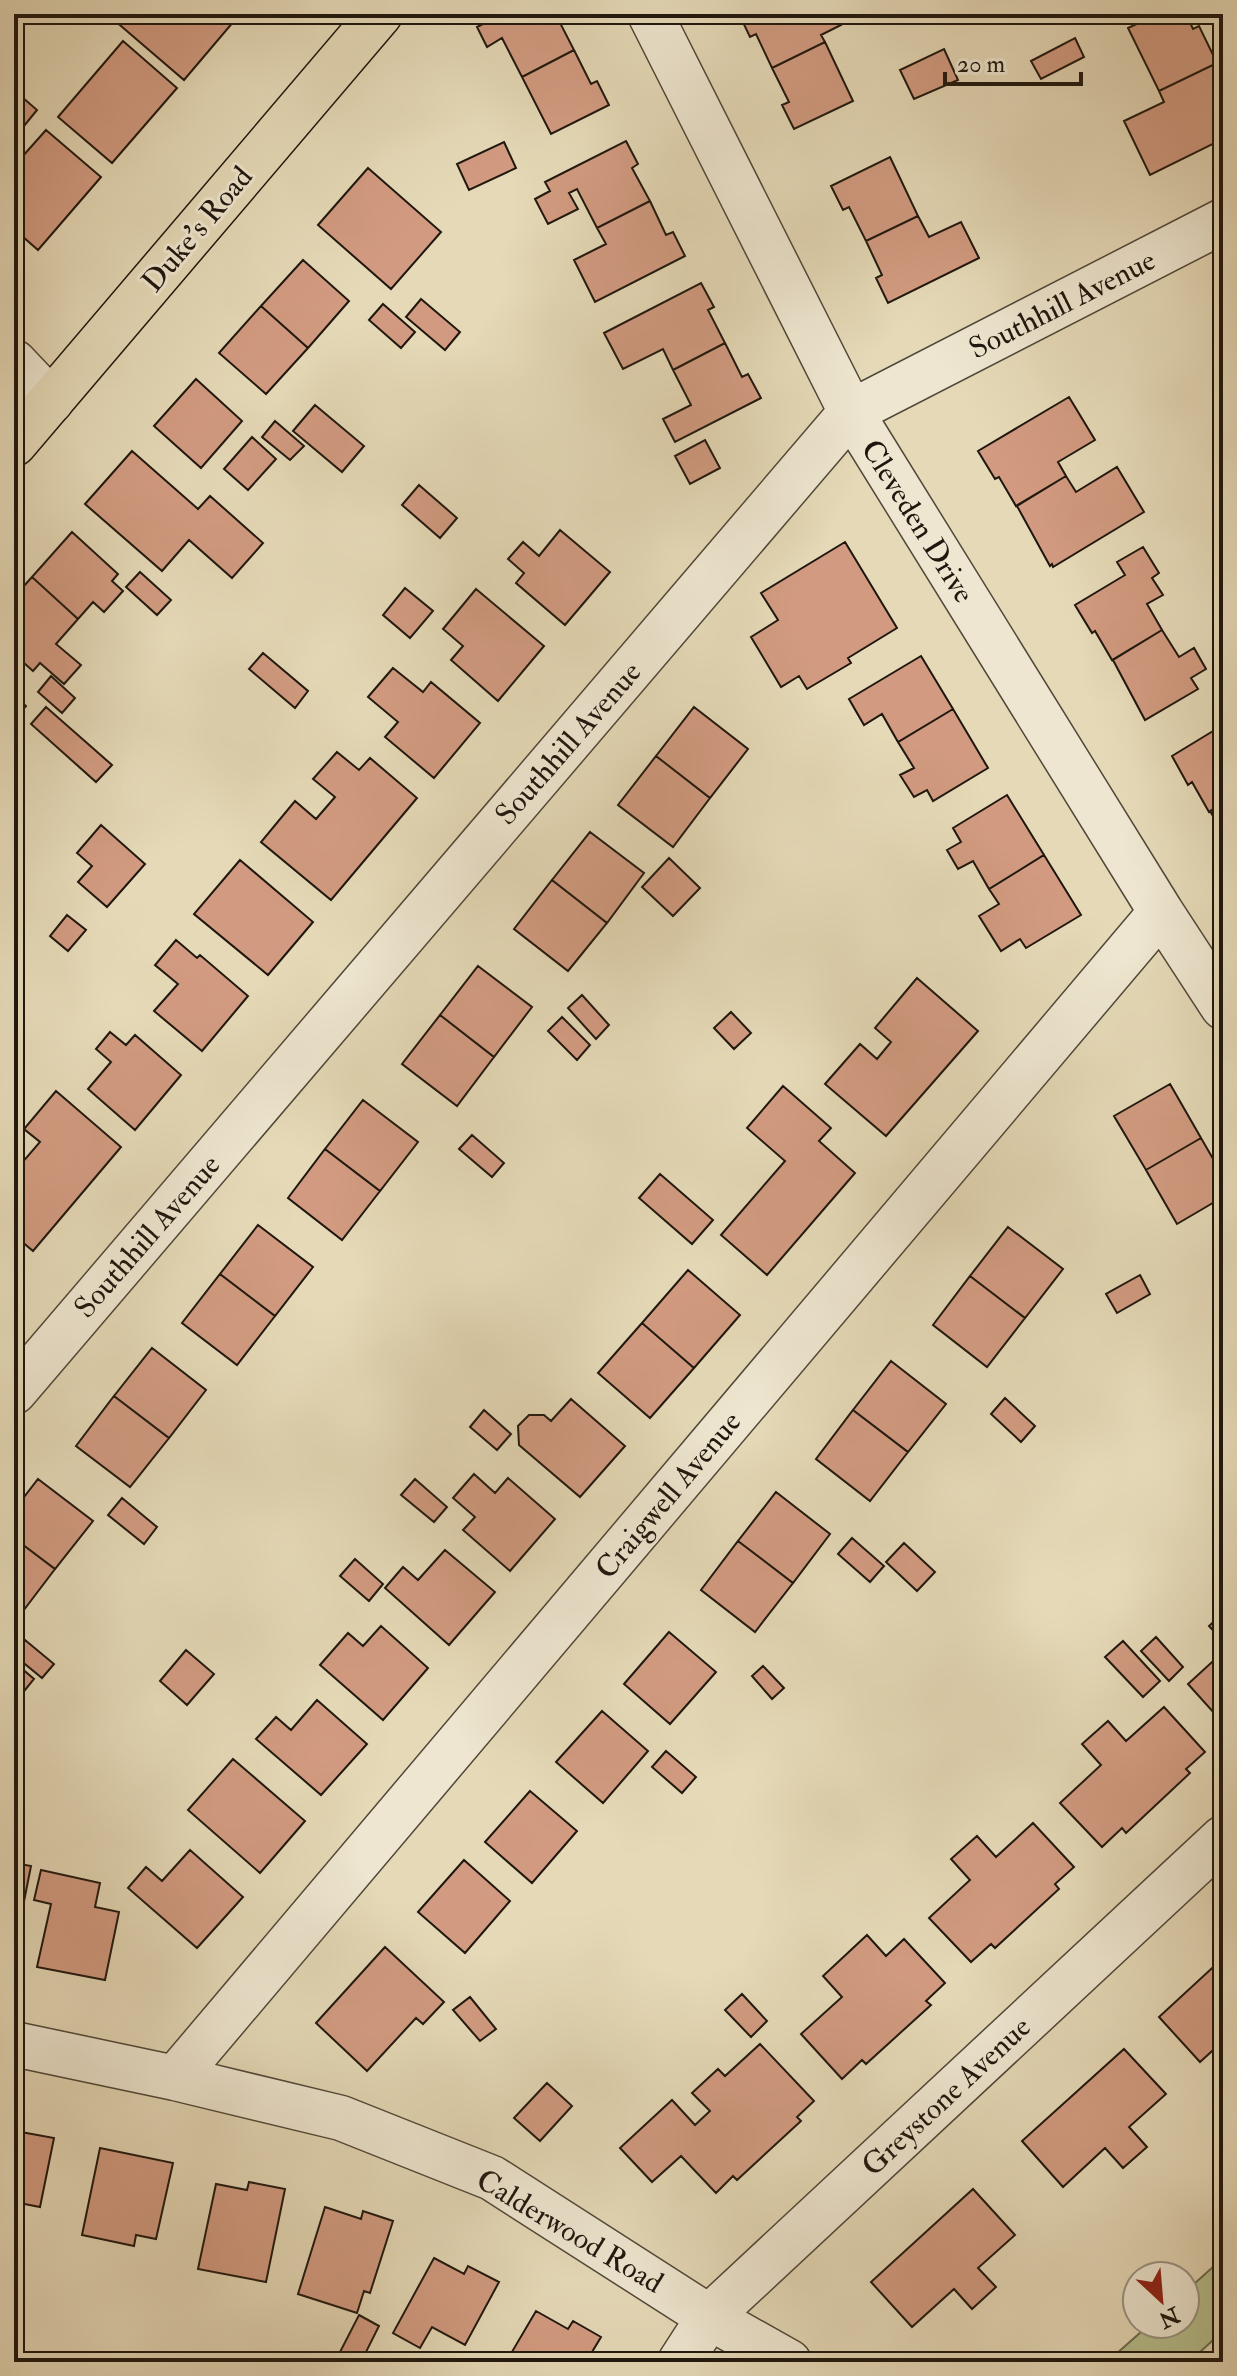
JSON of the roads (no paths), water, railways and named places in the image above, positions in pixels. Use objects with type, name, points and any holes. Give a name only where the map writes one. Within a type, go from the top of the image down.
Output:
[{"type":"main road","name":"Duke's Road","points":[[14,444],[380,14]]},
{"type":"street","name":"Cleveden Drive","points":[[650,14],[851,412],[1223,1007]]},
{"type":"street","name":"Southhill Avenue","points":[[14,1392],[851,412],[1223,221]]},
{"type":"street","points":[[14,362],[51,401]]},
{"type":"street","name":"Craigwell Avenue","points":[[175,2078],[1161,912]]},
{"type":"street","name":"Greystone Avenue","points":[[680,2362],[709,2317],[1223,1838]]},
{"type":"street","name":"Calderwood Road","points":[[14,2044],[341,2118],[492,2178],[709,2317],[789,2362]]}]
